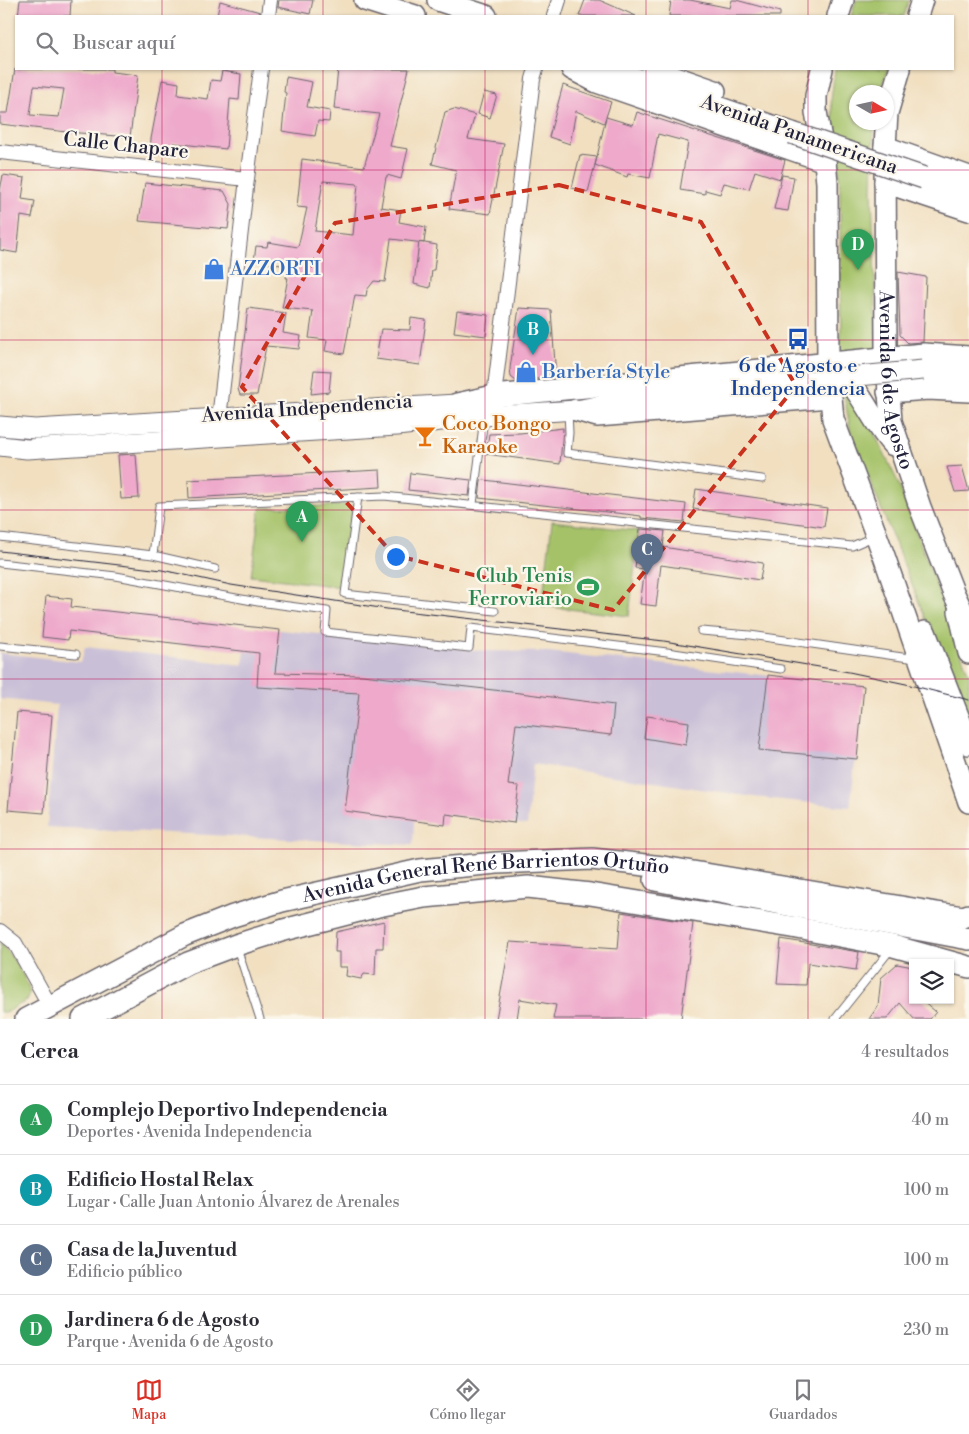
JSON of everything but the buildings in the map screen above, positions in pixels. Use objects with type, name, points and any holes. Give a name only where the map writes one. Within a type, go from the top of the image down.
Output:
[{"type":"main road","points":[[365,0],[412,15]]},
{"type":"main road","points":[[438,0],[483,15]]},
{"type":"main road","points":[[838,15],[842,0]]},
{"type":"main road","points":[[917,15],[922,0]]},
{"type":"main road","points":[[574,70],[597,82],[825,161]]},
{"type":"main road","name":"Avenida Panamericana","points":[[594,70],[621,73],[968,193]]},
{"type":"main road","points":[[655,70],[819,127]]},
{"type":"main road","points":[[822,70],[816,96],[816,112],[827,184],[828,364],[833,418],[969,802]]},
{"type":"main road","name":"Avenida 6 de Agosto","points":[[900,70],[887,113],[885,148],[887,359],[891,420],[901,452],[962,594],[969,624]]},
{"type":"main road","points":[[885,148],[968,193]]},
{"type":"main road","points":[[885,182],[968,193]]},
{"type":"main road","points":[[457,404],[494,396],[924,354],[969,357]]},
{"type":"main road","points":[[828,364],[841,373],[862,397],[884,436],[901,452]]},
{"type":"main road","name":"Avenida Independencia","points":[[0,426],[35,429],[457,404],[484,406],[600,396],[615,399],[923,370],[969,372]]},
{"type":"main road","points":[[888,392],[928,389],[969,391]]},
{"type":"main road","points":[[572,411],[597,416],[830,397]]},
{"type":"main road","name":"Avenida Independencia","points":[[0,446],[27,449],[397,426],[484,416],[572,411],[602,405],[615,399]]},
{"type":"main road","points":[[878,542],[918,614],[969,744]]},
{"type":"main road","name":"Avenida 6 de Agosto","points":[[962,594],[969,654]]},
{"type":"main road","name":"Avenida General René Barrientos Ortuño","points":[[26,1019],[185,935],[233,916],[282,901],[420,870],[592,859],[645,865],[963,917],[969,915]]},
{"type":"main road","points":[[529,862],[648,879],[969,946]]},
{"type":"main road","points":[[528,887],[589,882],[646,887],[969,939]]},
{"type":"main road","name":"Avenida General René Barrientos Ortuño","points":[[83,1019],[188,962],[236,945],[324,919],[424,896],[528,887],[659,904],[894,946],[969,967]]},
{"type":"street","points":[[268,15],[270,0]]},
{"type":"street","points":[[554,15],[559,0]]},
{"type":"street","points":[[217,438],[261,70]]},
{"type":"street","points":[[494,396],[533,79],[536,70]]},
{"type":"street","name":"Calle Chapare","points":[[0,152],[247,179]]},
{"type":"street","points":[[0,931],[15,943],[50,1006]]},
{"type":"lane","points":[[572,411],[567,453],[762,479]]},
{"type":"lane","points":[[472,504],[484,416]]},
{"type":"lane","points":[[153,555],[159,506],[384,496],[852,546],[878,542]]},
{"type":"lane","points":[[358,497],[345,594],[495,611]]},
{"type":"lane","points":[[0,537],[153,555],[215,570]]},
{"type":"lane","points":[[0,563],[116,576],[258,602],[328,611],[325,632],[469,648],[471,628],[658,651],[781,670]]},
{"type":"lane","points":[[701,631],[920,660]]},
{"type":"lane","points":[[0,646],[76,654]]},
{"type":"lane","points":[[236,945],[260,1019]]},
{"type":"lane","points":[[835,1019],[894,946]]},
{"type":"highlighted area","points":[[559,185],[701,222],[796,386],[613,610],[394,555],[242,387],[335,223]]},
{"type":"shaded area","points":[[280,630],[485,651],[549,652],[864,686],[850,807],[754,797],[533,764],[527,825],[446,814],[445,825],[414,821],[413,845],[47,827],[57,705],[0,699],[0,653],[81,662],[85,647],[243,665],[245,651],[277,655]]},
{"type":"green space","points":[[856,0],[909,0],[904,15],[851,15]]},
{"type":"green space","points":[[835,70],[888,70],[883,85],[849,85],[849,130],[874,130],[872,190],[877,351],[841,353],[840,188],[831,101]]},
{"type":"green space","points":[[841,379],[857,398],[897,480],[969,675],[969,726],[851,434]]},
{"type":"green space","points":[[353,505],[341,587],[251,576],[260,508]]},
{"type":"green space","name":"Club Tenis Ferroviario","points":[[552,521],[639,531],[629,616],[542,606]]},
{"type":"green space","points":[[0,943],[20,970],[28,987],[29,994],[25,1002],[3,1012],[0,1012]]},
{"type":"tram line","points":[[0,551],[162,570],[231,585],[387,609],[664,641],[849,672],[969,700]]},
{"type":"place","name":"AZZORTI","points":[[214,269]]},
{"type":"place","name":"Jardinera 6 de Agosto","points":[[858,270]]},
{"type":"place","name":"6 de Agosto e Independencia","points":[[798,339]]},
{"type":"place","name":"Edificio Hostal Relax","points":[[533,355]]},
{"type":"place","name":"Barbería Style","points":[[526,372]]},
{"type":"place","name":"Coco Bongo Karaoke","points":[[425,436]]},
{"type":"place","name":"Complejo Deportivo Independencia","points":[[302,542]]},
{"type":"place","name":"Casa de la Juventud","points":[[647,575]]},
{"type":"place","name":"Club Tenis Ferroviario","points":[[588,587]]}]
